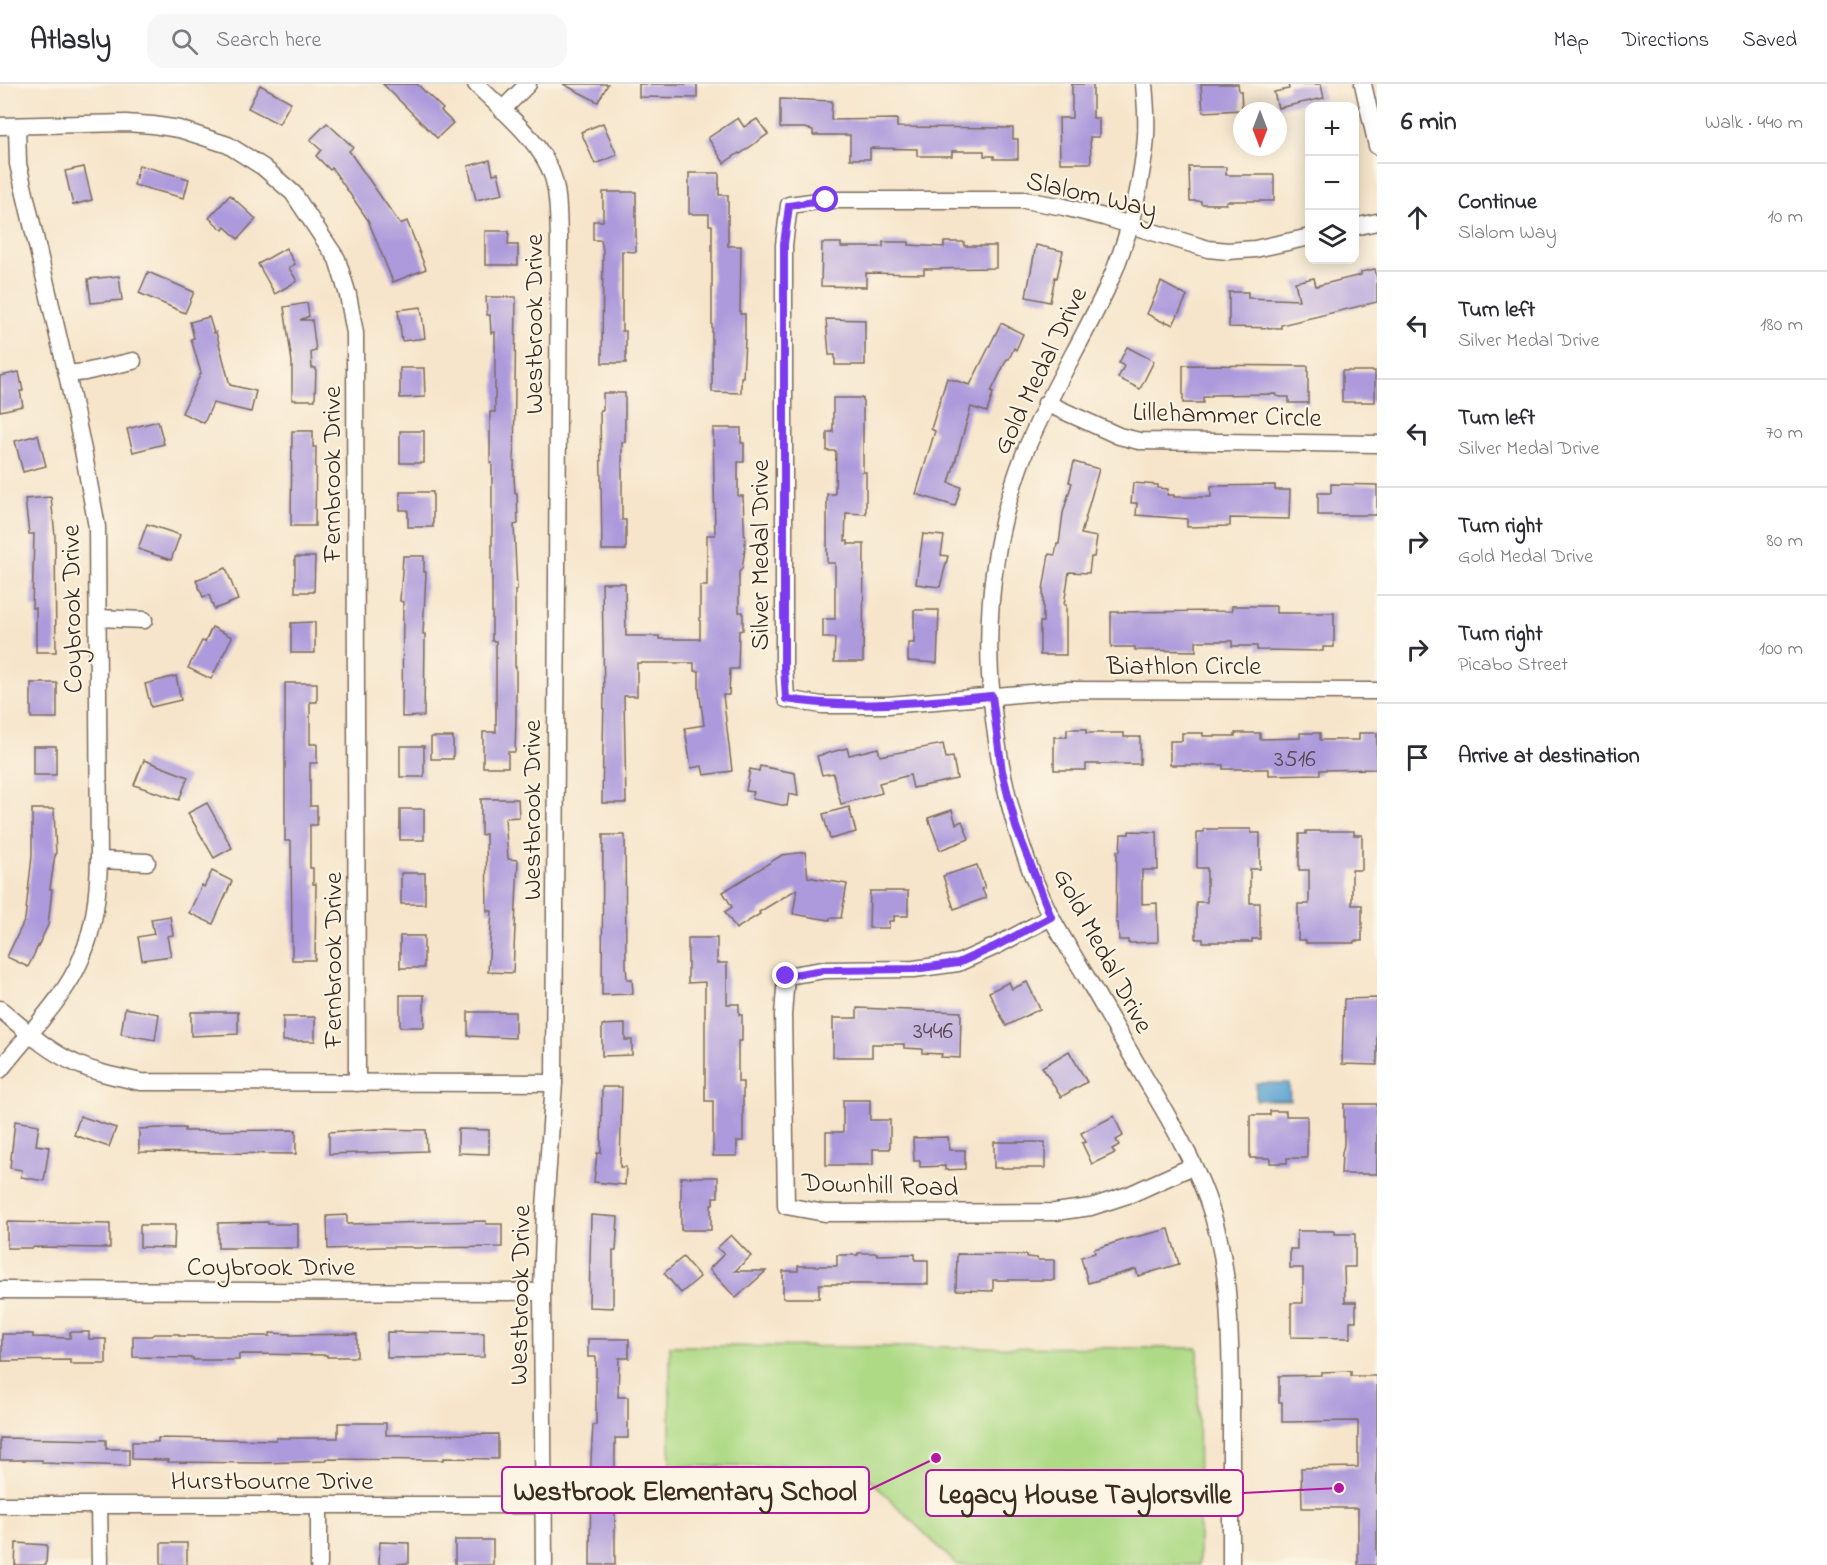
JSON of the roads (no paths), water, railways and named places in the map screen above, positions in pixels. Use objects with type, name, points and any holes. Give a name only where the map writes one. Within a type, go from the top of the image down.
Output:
[{"type":"street","name":"Westbrook Drive","points":[[476,84],[531,140],[542,155],[552,175],[557,196],[560,237],[554,1083],[545,1207],[542,1292],[544,1565]]},
{"type":"street","points":[[502,110],[528,84]]},
{"type":"street","name":"Gold Medal Drive","points":[[1144,84],[1145,153],[1128,225],[1107,289],[1046,403],[1024,455],[1005,513],[994,572],[989,628],[992,696],[1002,771],[1016,827],[1051,917],[1172,1125],[1208,1200],[1223,1264],[1228,1302],[1231,1565]]},
{"type":"street","points":[[1363,84],[1377,146]]},
{"type":"street","name":"Fernbrook Drive","points":[[8,126],[126,123],[153,125],[179,129],[228,145],[263,167],[293,193],[337,259],[348,295],[355,333],[357,1083]]},
{"type":"street","name":"Coybrook Drive","points":[[0,1070],[64,990],[81,960],[97,899],[99,860],[97,527],[67,374],[8,126]]},
{"type":"street","name":"Slalom Way","points":[[789,206],[826,200],[1024,200],[1064,207],[1188,244],[1228,251],[1255,249],[1305,238]]},
{"type":"street","name":"Silver Medal Drive","points":[[789,206],[784,244],[784,666],[786,699],[822,705],[888,705],[992,696]]},
{"type":"street","points":[[1359,226],[1377,222]]},
{"type":"street","points":[[67,374],[133,361]]},
{"type":"street","name":"Lillehammer Circle","points":[[1046,403],[1119,436],[1139,441],[1377,444]]},
{"type":"street","points":[[98,618],[144,620]]},
{"type":"street","name":"Biathlon Circle","points":[[992,696],[1066,690],[1377,691]]},
{"type":"street","points":[[99,860],[147,862]]},
{"type":"street","name":"Downhill Road","points":[[1051,917],[958,963],[914,969],[824,970],[786,976],[783,1026],[786,1206],[825,1213],[1055,1212],[1091,1206],[1131,1194],[1193,1166]]},
{"type":"street","points":[[0,1009],[45,1046],[72,1063],[102,1074],[141,1082],[554,1083]]},
{"type":"street","name":"Coybrook Drive","points":[[0,1290],[542,1292]]},
{"type":"street","name":"Hurstbourne Drive","points":[[0,1505],[545,1505]]},
{"type":"street","points":[[99,1505],[100,1565]]},
{"type":"street","points":[[319,1505],[319,1565]]},
{"type":"water","points":[[1256,1083],[1289,1083],[1290,1100],[1256,1100]]},
{"type":"place","name":"Westbrook Elementary School","points":[[936,1458]]},
{"type":"place","name":"Legacy House Taylorsville","points":[[1339,1488]]}]
